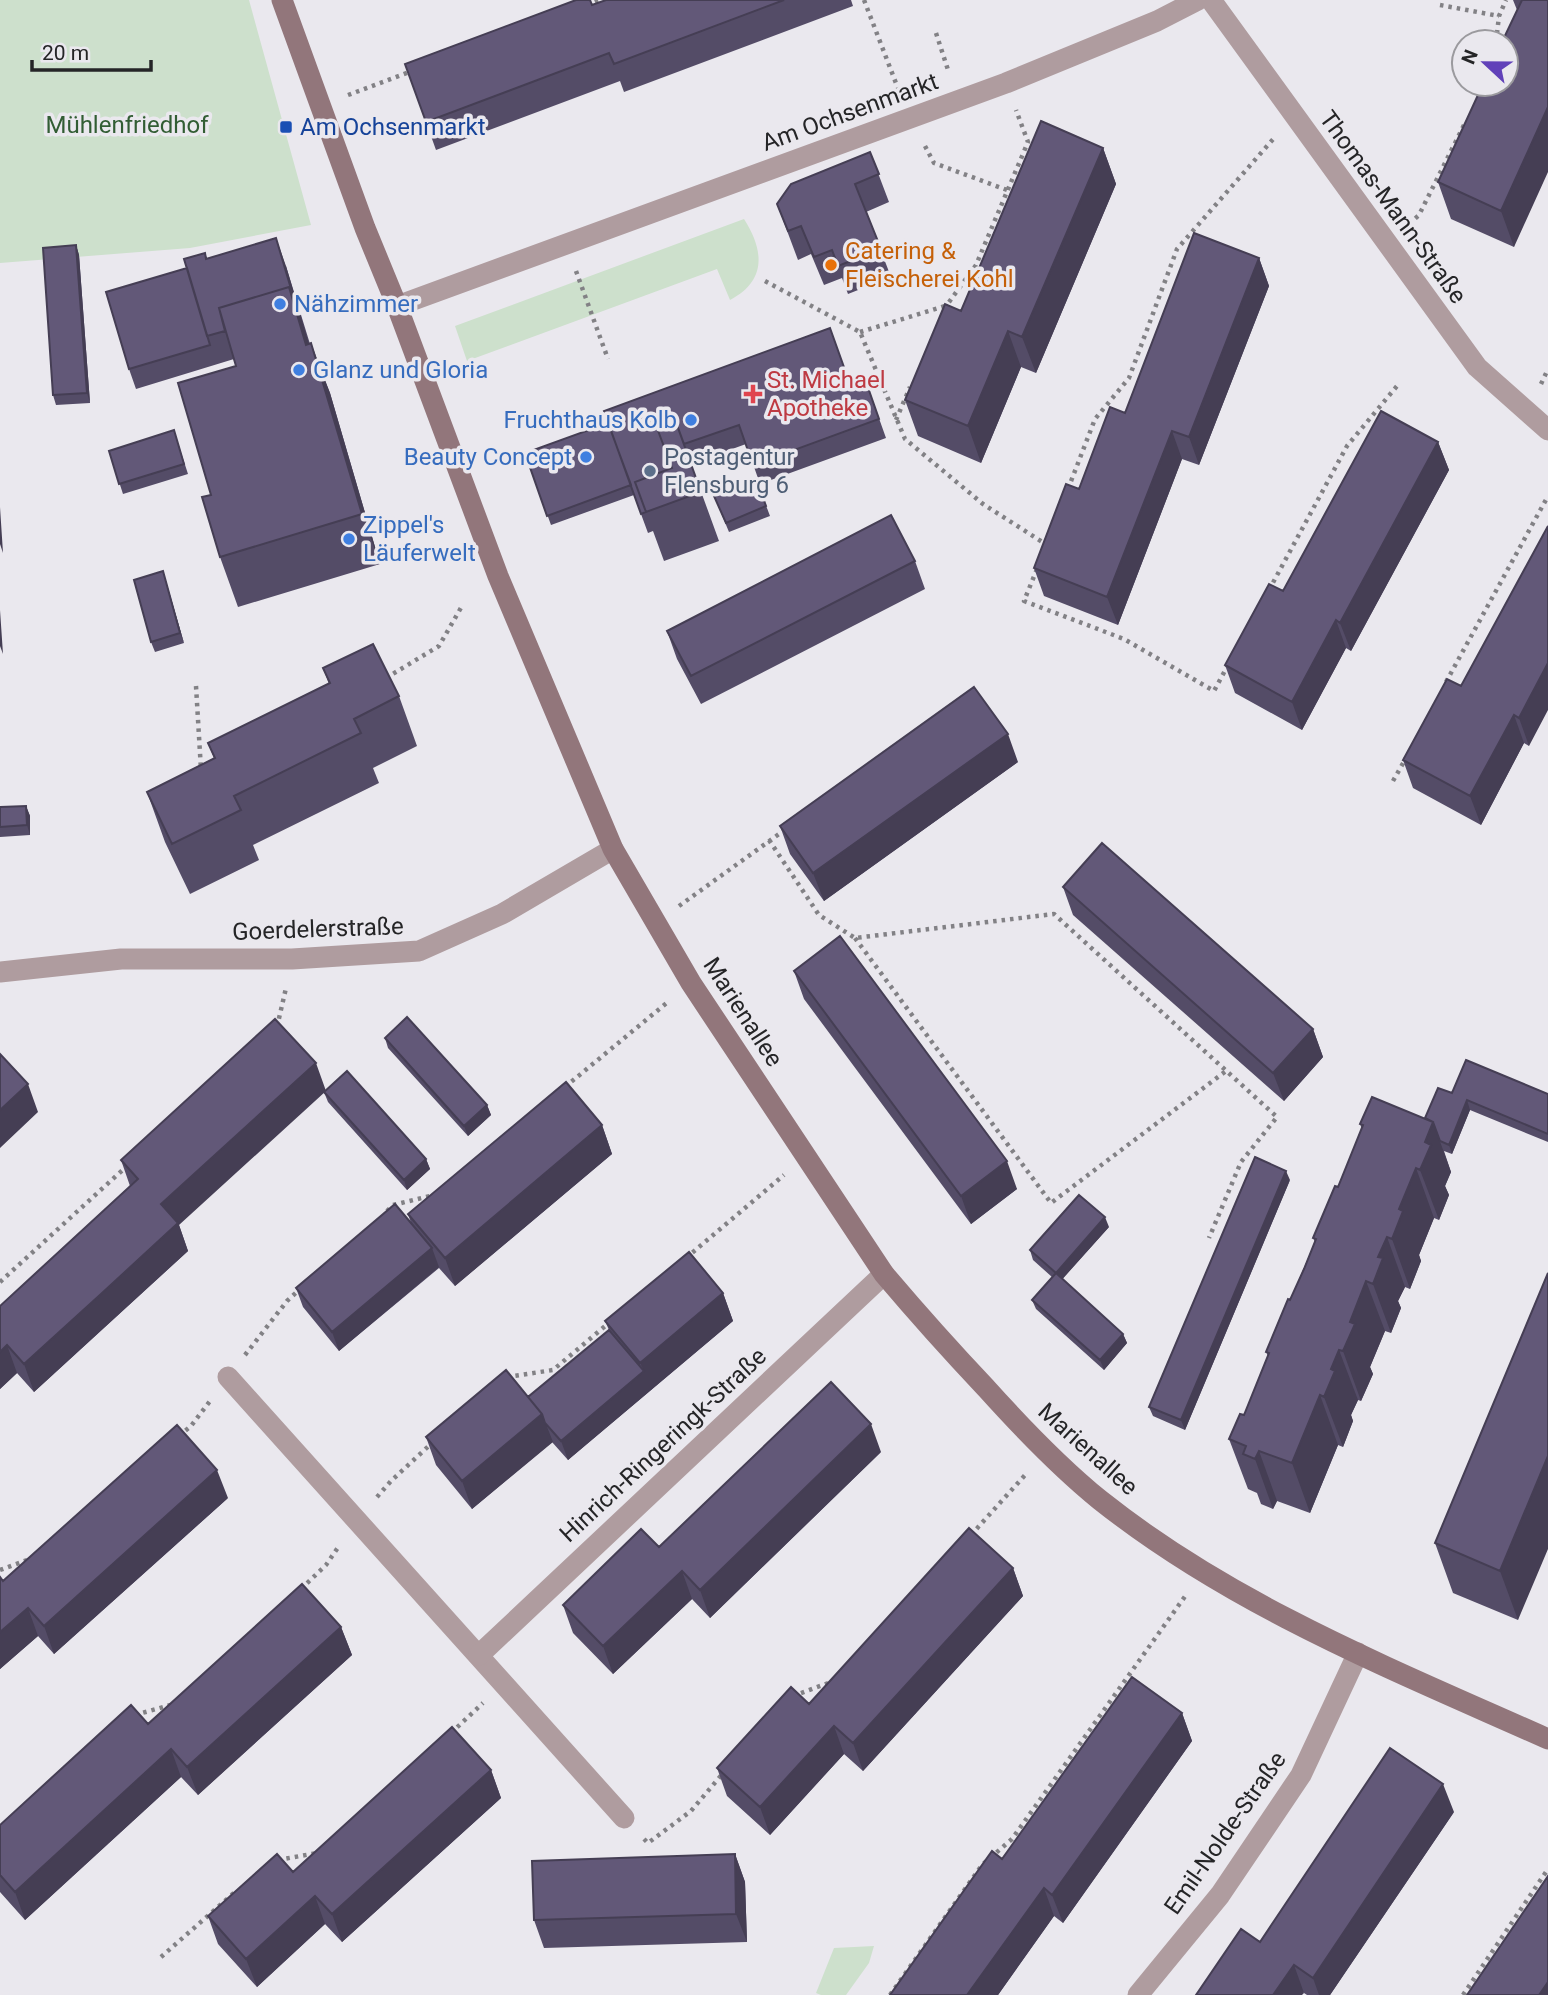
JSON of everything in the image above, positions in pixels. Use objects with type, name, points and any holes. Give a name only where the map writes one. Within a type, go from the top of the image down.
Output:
[{"type":"main road","name":"Marienallee","points":[[282,0],[365,228],[498,576],[613,849],[691,983],[884,1273],[918,1314],[1045,1452],[1100,1500],[1203,1572],[1268,1609],[1548,1739]]},
{"type":"street","name":"Am Ochsenmarkt","points":[[397,306],[1006,83],[1157,21],[1198,0]]},
{"type":"street","name":"Thomas-Mann-Straße","points":[[1211,0],[1477,367],[1548,430]]},
{"type":"street","name":"Goerdelerstraße","points":[[0,972],[121,959],[292,960],[419,951],[502,914],[613,849]]},
{"type":"street","name":"Hinrich-Ringeringk-Straße","points":[[478,1655],[884,1273]]},
{"type":"street","points":[[228,1377],[624,1818]]},
{"type":"street","name":"Emil-Nolde-Straße","points":[[1138,1995],[1220,1895],[1301,1775],[1358,1653]]},
{"type":"path","points":[[587,5],[599,0]]},
{"type":"path","points":[[864,0],[910,118],[934,163],[1007,190]]},
{"type":"path","points":[[1498,28],[1499,16],[1506,0]]},
{"type":"path","points":[[1440,5],[1499,16]]},
{"type":"path","points":[[936,33],[958,100]]},
{"type":"path","points":[[320,105],[422,67]]},
{"type":"path","points":[[939,319],[945,306],[976,265],[1028,142],[1006,83]]},
{"type":"path","points":[[1066,494],[1095,419],[1129,378],[1177,249],[1294,115]]},
{"type":"path","points":[[1387,242],[1419,215],[1467,120]]},
{"type":"path","points":[[566,244],[608,359]]},
{"type":"path","points":[[765,281],[860,332],[905,439],[982,504],[1047,545]]},
{"type":"path","points":[[860,332],[945,306]]},
{"type":"path","points":[[896,420],[912,382]]},
{"type":"path","points":[[1267,593],[1347,446],[1396,386]]},
{"type":"path","points":[[1446,683],[1548,496]]},
{"type":"path","points":[[1042,556],[1052,532]]},
{"type":"path","points":[[1038,567],[1024,601],[1124,639],[1214,691],[1234,654]]},
{"type":"path","points":[[380,682],[439,646],[461,606]]},
{"type":"path","points":[[196,686],[202,778]]},
{"type":"path","points":[[1393,781],[1406,756]]},
{"type":"path","points":[[656,923],[792,825]]},
{"type":"path","points":[[769,840],[819,915],[855,938],[1051,1203],[1226,1071]]},
{"type":"path","points":[[855,938],[1054,914],[1278,1116],[1241,1162],[1209,1238]]},
{"type":"path","points":[[276,1029],[292,960]]},
{"type":"path","points":[[563,1088],[691,983]]},
{"type":"path","points":[[680,1264],[806,1157]]},
{"type":"path","points":[[0,1282],[133,1160]]},
{"type":"path","points":[[384,1214],[393,1205],[435,1194]]},
{"type":"path","points":[[170,1444],[191,1426],[287,1301],[306,1283]]},
{"type":"path","points":[[504,1377],[553,1370],[617,1317]]},
{"type":"path","points":[[297,1593],[326,1565],[357,1520],[391,1481],[443,1434]]},
{"type":"path","points":[[963,1544],[1045,1452]]},
{"type":"path","points":[[0,1570],[34,1558]]},
{"type":"path","points":[[890,1995],[982,1865],[1012,1839],[1203,1572]]},
{"type":"path","points":[[790,1697],[834,1681]]},
{"type":"path","points":[[443,1740],[505,1684]]},
{"type":"path","points":[[125,1717],[180,1703]]},
{"type":"path","points":[[624,1818],[648,1843],[691,1811],[727,1769]]},
{"type":"path","points":[[270,1861],[320,1853]]},
{"type":"path","points":[[1463,1995],[1548,1869]]},
{"type":"path","points":[[161,1957],[240,1887]]},
{"type":"green space","name":"Mühlenfriedhof","points":[[0,0],[249,0],[311,225],[190,248],[0,263]]},
{"type":"green space","points":[[744,219],[755,242],[758,264],[751,284],[730,300],[717,269],[467,361],[455,326]]},
{"type":"green space","points":[[874,1946],[869,1963],[846,1995],[816,1993],[834,1948]]},
{"type":"building","points":[[576,0],[590,0],[592,5],[606,0],[784,0],[614,64],[609,53],[426,122],[405,64]]},
{"type":"building","points":[[1522,0],[1548,0],[1548,107],[1501,211],[1438,182],[1477,98],[1520,98],[1520,28],[1509,28]]},
{"type":"building","points":[[1041,121],[1103,148],[1022,337],[1008,331],[968,426],[905,400],[945,304],[961,311]]},
{"type":"building","points":[[870,152],[879,174],[855,184],[881,249],[838,266],[832,250],[814,257],[801,226],[788,231],[777,204],[791,184]]},
{"type":"building","points":[[1194,233],[1259,258],[1189,437],[1172,431],[1107,597],[1034,568],[1066,484],[1079,489],[1110,407],[1125,413]]},
{"type":"building","points":[[276,238],[297,309],[289,287],[219,308],[225,331],[207,336],[184,259],[205,253],[206,259]]},
{"type":"building","points":[[76,245],[87,393],[53,395],[43,248]]},
{"type":"building","points":[[187,268],[210,345],[129,369],[106,292]]},
{"type":"building","points":[[289,287],[306,345],[311,343],[362,514],[220,557],[202,497],[211,495],[178,383],[236,366],[219,308]]},
{"type":"building","points":[[830,328],[850,384],[865,379],[879,419],[753,465],[739,425],[684,444],[673,414],[654,420],[672,468],[635,482],[646,512],[641,514],[604,411]]},
{"type":"building","points":[[1381,411],[1438,442],[1340,623],[1336,620],[1292,702],[1225,665],[1269,584],[1283,591]]},
{"type":"building","points":[[673,414],[701,492],[646,512],[635,482],[672,468],[654,420]]},
{"type":"building","points":[[608,423],[631,485],[547,516],[525,453]]},
{"type":"building","points":[[174,430],[184,464],[119,484],[109,451]]},
{"type":"building","points":[[756,479],[766,506],[726,523],[714,496]]},
{"type":"building","points":[[891,515],[915,561],[691,676],[667,631]]},
{"type":"building","points":[[1548,526],[1548,663],[1519,718],[1514,715],[1470,796],[1403,760],[1447,679],[1461,686]]},
{"type":"building","points":[[163,571],[180,633],[151,642],[134,580]]},
{"type":"building","points":[[373,644],[399,696],[354,719],[361,733],[234,796],[241,810],[172,844],[147,792],[215,758],[208,743],[330,683],[323,668]]},
{"type":"building","points":[[974,687],[1008,734],[813,873],[780,826]]},
{"type":"building","points":[[26,806],[27,825],[0,827],[0,807]]},
{"type":"building","points":[[1102,843],[1313,1029],[1273,1073],[1063,887]]},
{"type":"building","points":[[840,936],[1007,1161],[961,1196],[794,971]]},
{"type":"building","points":[[407,1017],[487,1105],[464,1126],[385,1038]]},
{"type":"building","points":[[275,1019],[316,1063],[161,1204],[178,1223],[101,1294],[24,1364],[7,1345],[0,1352],[0,1306],[138,1179],[121,1160]]},
{"type":"building","points":[[0,1054],[28,1084],[0,1110]]},
{"type":"building","points":[[1466,1060],[1548,1094],[1548,1134],[1467,1100],[1449,1145],[1440,1141],[1433,1122],[1425,1118],[1438,1088],[1452,1093]]},
{"type":"building","points":[[347,1071],[426,1159],[404,1180],[324,1092]]},
{"type":"building","points":[[566,1082],[602,1125],[445,1258],[408,1214]]},
{"type":"building","points":[[1372,1097],[1433,1122],[1425,1142],[1431,1145],[1420,1170],[1416,1168],[1399,1209],[1403,1211],[1392,1239],[1387,1237],[1378,1257],[1383,1258],[1373,1284],[1366,1281],[1350,1322],[1355,1324],[1343,1351],[1339,1350],[1331,1369],[1335,1371],[1324,1397],[1320,1395],[1292,1463],[1259,1451],[1255,1459],[1243,1454],[1246,1446],[1229,1439],[1240,1414],[1244,1415],[1269,1353],[1266,1352],[1304,1269],[1316,1239],[1313,1238],[1335,1186],[1338,1187]]},
{"type":"building","points":[[1255,1157],[1286,1171],[1181,1420],[1149,1407]]},
{"type":"building","points":[[1079,1195],[1105,1217],[1056,1273],[1030,1250]]},
{"type":"building","points":[[395,1204],[432,1248],[332,1332],[296,1288]]},
{"type":"building","points":[[689,1252],[723,1293],[640,1363],[605,1321]]},
{"type":"building","points":[[1056,1273],[1123,1334],[1100,1360],[1032,1300]]},
{"type":"building","points":[[1548,1273],[1548,1456],[1500,1571],[1435,1543]]},
{"type":"building","points":[[609,1330],[644,1371],[561,1441],[528,1397]]},
{"type":"building","points":[[506,1370],[542,1414],[462,1481],[426,1437]]},
{"type":"building","points":[[831,1382],[871,1424],[700,1590],[682,1571],[603,1646],[563,1605],[641,1529],[659,1547]]},
{"type":"building","points":[[177,1425],[217,1470],[44,1626],[28,1608],[0,1632],[0,1577],[3,1581]]},
{"type":"building","points":[[969,1528],[1013,1568],[853,1743],[834,1726],[760,1807],[717,1768],[791,1687],[809,1704]]},
{"type":"building","points":[[302,1584],[341,1627],[187,1767],[171,1749],[15,1892],[0,1875],[0,1825],[131,1705],[148,1724]]},
{"type":"building","points":[[1132,1677],[1182,1713],[1052,1895],[1044,1888],[967,1995],[890,1995],[992,1851],[1002,1859]]},
{"type":"building","points":[[452,1727],[491,1770],[332,1914],[315,1896],[246,1959],[208,1916],[277,1854],[293,1872]]},
{"type":"building","points":[[1390,1748],[1443,1784],[1313,1978],[1294,1965],[1273,1995],[1196,1995],[1241,1929],[1260,1942]]},
{"type":"building","points":[[735,1854],[736,1914],[534,1920],[532,1861]]},
{"type":"building","points":[[1548,1876],[1548,1982],[1539,1995],[1467,1995]]},
{"type":"place","name":"Am Ochsenmarkt","points":[[286,127]]},
{"type":"place","name":"Catering & Fleischerei Kohl","points":[[831,265]]},
{"type":"place","name":"Nähzimmer","points":[[280,304]]},
{"type":"place","name":"Glanz und Gloria","points":[[299,370]]},
{"type":"place","name":"St. Michael Apotheke","points":[[753,394]]},
{"type":"place","name":"Fruchthaus Kolb","points":[[691,420]]},
{"type":"place","name":"Beauty Concept","points":[[586,457]]},
{"type":"place","name":"Postagentur Flensburg 6","points":[[650,471]]},
{"type":"place","name":"Zippel's Läuferwelt","points":[[349,539]]}]
